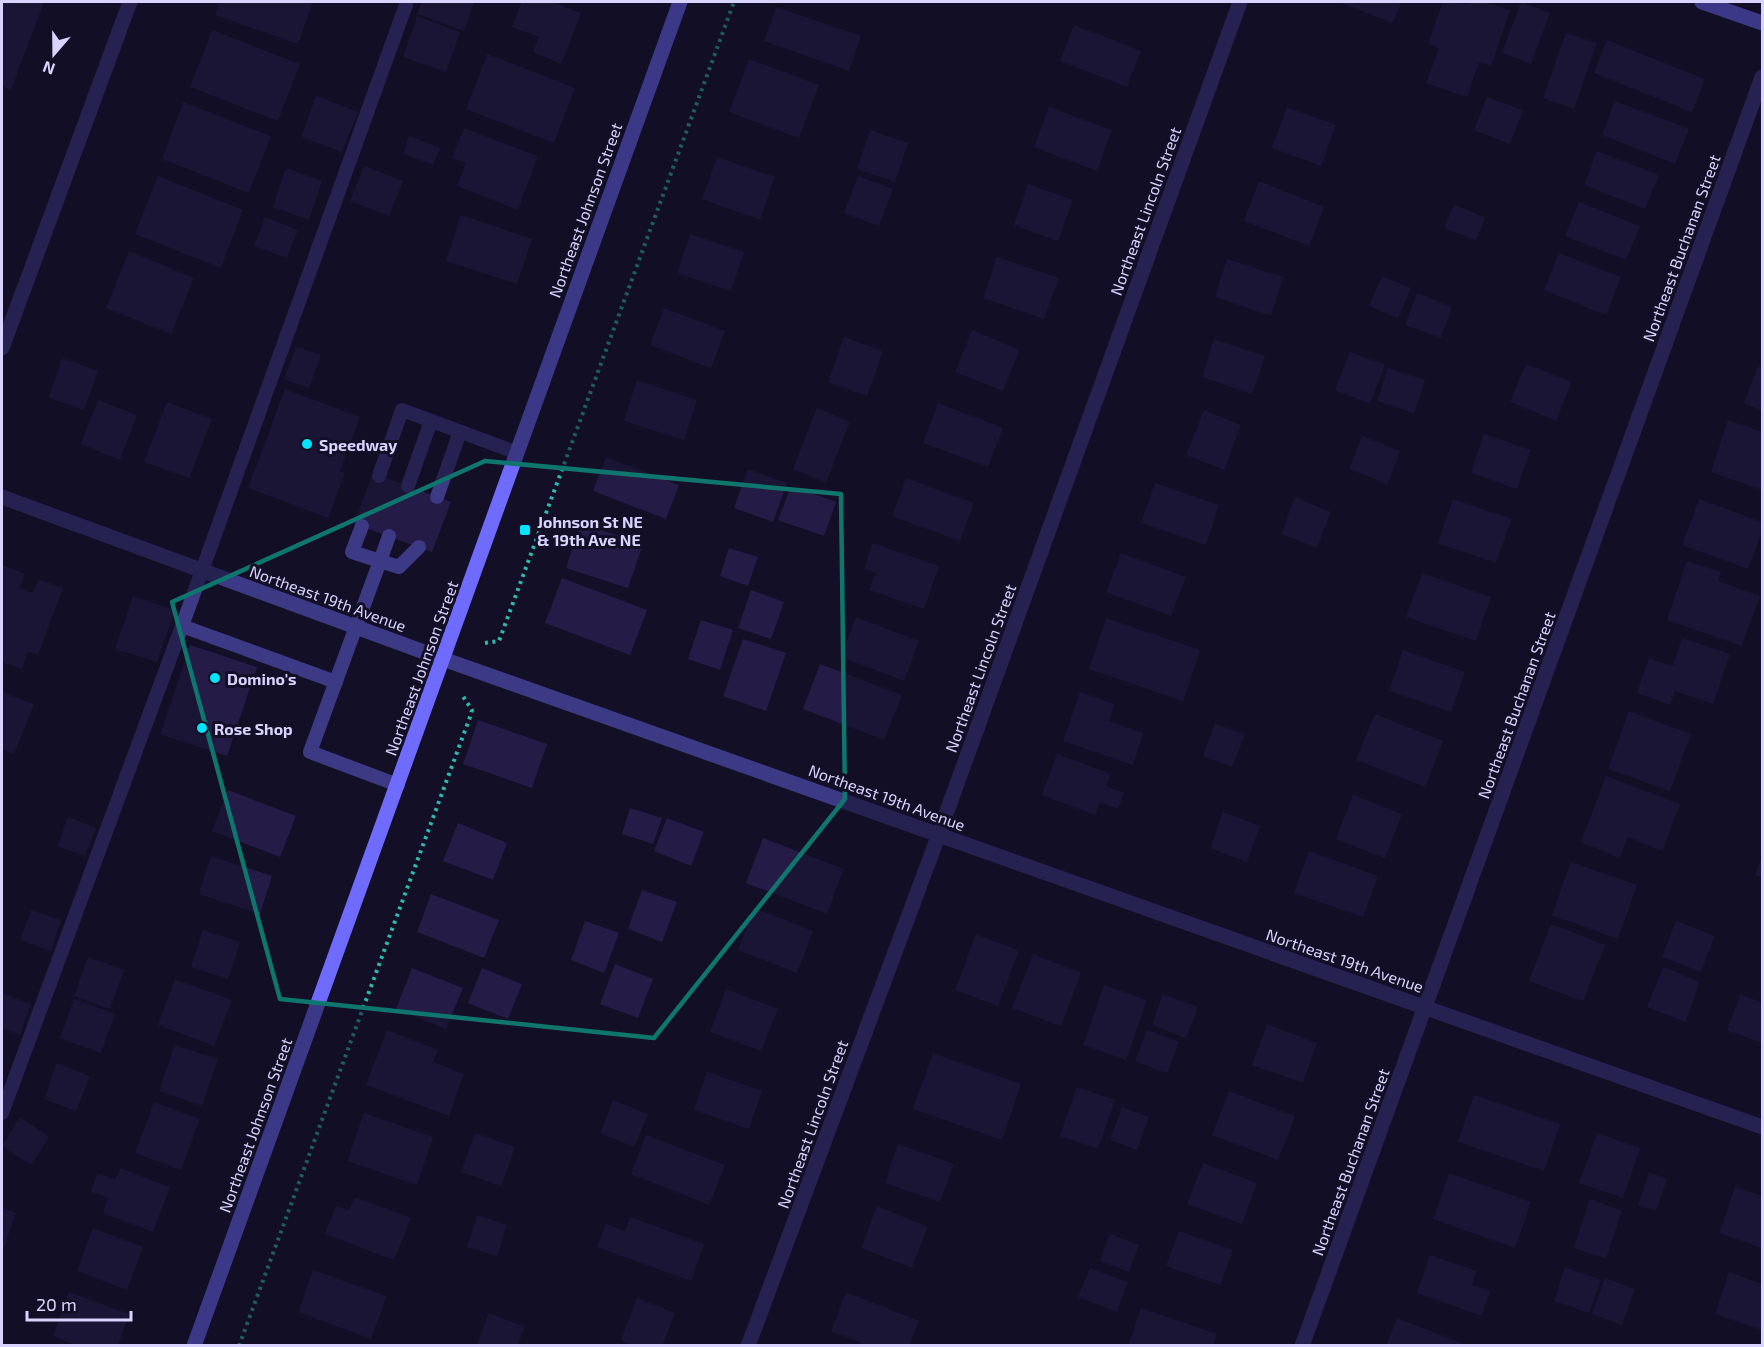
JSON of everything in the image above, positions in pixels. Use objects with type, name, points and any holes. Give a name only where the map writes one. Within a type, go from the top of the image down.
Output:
[{"type":"main road","name":"Northeast Johnson Street","points":[[194,1346],[398,785],[515,452],[680,2]]},
{"type":"main road","points":[[1702,2],[1762,23]]},
{"type":"street","points":[[2,348],[130,2]]},
{"type":"street","name":"Northeast Lincoln Street","points":[[748,1346],[938,835],[1240,2]]},
{"type":"street","name":"Northeast Buchanan Street","points":[[1302,1346],[1762,77]]},
{"type":"street","name":"Northeast 19th Avenue","points":[[2,497],[443,659],[1762,1127]]},
{"type":"lane","points":[[2,1113],[182,626],[407,2]]},
{"type":"lane","points":[[380,476],[402,410],[515,452]]},
{"type":"lane","points":[[408,486],[431,421]]},
{"type":"lane","points":[[437,497],[460,432]]},
{"type":"lane","points":[[362,526],[352,552],[399,567],[419,547]]},
{"type":"lane","points":[[389,536],[310,752],[398,785]]},
{"type":"lane","points":[[182,626],[336,682]]},
{"type":"path","points":[[485,643],[500,640],[734,2]]},
{"type":"path","points":[[238,1346],[470,717],[472,710],[462,695]]},
{"type":"highlighted area","points":[[485,461],[841,494],[845,799],[654,1038],[280,999],[172,602]]},
{"type":"building","points":[[2,2],[44,2],[11,90],[2,86]]},
{"type":"building","points":[[220,2],[313,2],[298,44],[215,15]]},
{"type":"building","points":[[422,2],[474,2],[464,31],[417,14]]},
{"type":"building","points":[[522,2],[552,2],[581,13],[561,64],[533,52],[539,37],[512,27]]},
{"type":"building","points":[[1339,2],[1401,2],[1393,23]]},
{"type":"building","points":[[1443,2],[1468,4],[1469,2],[1485,2],[1510,10],[1491,66],[1479,62],[1467,97],[1426,83],[1439,48],[1428,44]]},
{"type":"building","points":[[1521,2],[1550,13],[1531,64],[1502,53]]},
{"type":"building","points":[[776,7],[861,36],[849,71],[764,41]]},
{"type":"building","points":[[417,16],[460,32],[446,72],[403,57]]},
{"type":"building","points":[[1074,25],[1141,51],[1127,87],[1060,61]]},
{"type":"building","points":[[212,30],[300,64],[278,121],[190,87]]},
{"type":"building","points":[[1566,33],[1597,43],[1574,109],[1543,98]]},
{"type":"building","points":[[1607,40],[1705,79],[1692,112],[1594,73]]},
{"type":"building","points":[[487,54],[575,88],[554,143],[466,109]]},
{"type":"building","points":[[749,59],[819,85],[799,138],[729,112]]},
{"type":"building","points":[[316,96],[358,112],[342,152],[301,137]]},
{"type":"building","points":[[1487,97],[1523,110],[1510,144],[1474,130]]},
{"type":"building","points":[[1615,101],[1689,129],[1675,164],[1602,135]]},
{"type":"building","points":[[183,102],[271,136],[249,193],[162,159]]},
{"type":"building","points":[[1049,107],[1112,130],[1097,171],[1034,147]]},
{"type":"building","points":[[1287,107],[1336,125],[1321,166],[1272,148]]},
{"type":"building","points":[[464,128],[538,156],[518,210],[457,186],[466,163],[452,158]]},
{"type":"building","points":[[870,130],[908,143],[895,182],[857,169]]},
{"type":"building","points":[[409,136],[440,148],[433,165],[403,154]]},
{"type":"building","points":[[1597,151],[1659,175],[1645,209],[1584,185]]},
{"type":"building","points":[[717,157],[775,177],[760,220],[702,199]]},
{"type":"building","points":[[364,166],[403,181],[389,216],[350,201]]},
{"type":"building","points":[[286,168],[322,181],[309,220],[273,207]]},
{"type":"building","points":[[158,176],[243,210],[221,268],[135,234]]},
{"type":"building","points":[[858,176],[893,189],[879,226],[844,213]]},
{"type":"building","points":[[1259,181],[1324,207],[1309,246],[1244,221]]},
{"type":"building","points":[[1028,184],[1073,200],[1058,241],[1014,225]]},
{"type":"building","points":[[1579,202],[1640,226],[1626,260],[1565,236]]},
{"type":"building","points":[[1454,204],[1485,218],[1476,240],[1444,228]]},
{"type":"building","points":[[461,215],[532,239],[517,284],[446,261]]},
{"type":"building","points":[[265,217],[298,230],[287,258],[254,246]]},
{"type":"building","points":[[690,234],[744,252],[731,291],[677,273]]},
{"type":"building","points":[[129,251],[194,278],[171,334],[106,308]]},
{"type":"building","points":[[1559,253],[1621,277],[1606,315],[1544,290]]},
{"type":"building","points":[[997,257],[1059,278],[1044,319],[983,298]]},
{"type":"building","points":[[1227,259],[1283,277],[1271,316],[1215,297]]},
{"type":"building","points":[[1382,276],[1411,288],[1398,318],[1369,306]]},
{"type":"building","points":[[1417,293],[1452,307],[1441,338],[1405,325]]},
{"type":"building","points":[[664,308],[725,331],[711,368],[650,345]]},
{"type":"building","points":[[972,330],[1020,350],[1003,391],[955,372]]},
{"type":"building","points":[[844,337],[883,351],[867,396],[828,382]]},
{"type":"building","points":[[1214,339],[1265,356],[1252,394],[1202,377]]},
{"type":"building","points":[[296,347],[321,355],[309,388],[284,379]]},
{"type":"building","points":[[1350,352],[1385,365],[1370,404],[1335,390]]},
{"type":"building","points":[[62,358],[98,371],[84,410],[49,398]]},
{"type":"building","points":[[1526,364],[1572,382],[1556,421],[1510,402]]},
{"type":"building","points":[[1758,366],[1762,368],[1762,411],[1744,403]]},
{"type":"building","points":[[1388,368],[1425,380],[1414,413],[1377,401]]},
{"type":"building","points":[[637,380],[697,400],[684,440],[624,421]]},
{"type":"building","name":"Speedway","points":[[285,389],[360,417],[340,471],[345,473],[328,518],[248,488]]},
{"type":"building","points":[[98,400],[137,415],[120,460],[81,444]]},
{"type":"building","points":[[167,402],[212,419],[189,478],[144,462]]},
{"type":"building","points":[[938,403],[1003,428],[988,467],[923,443]]},
{"type":"building","points":[[817,408],[850,422],[826,483],[793,469]]},
{"type":"building","points":[[1204,410],[1241,425],[1224,470],[1186,455]]},
{"type":"building","points":[[1728,420],[1762,432],[1762,490],[1711,472]]},
{"type":"building","points":[[1484,434],[1531,450],[1517,489],[1471,473]]},
{"type":"building","points":[[1362,436],[1400,451],[1388,484],[1349,469]]},
{"type":"building","points":[[606,457],[679,485],[666,519],[593,491]]},
{"type":"building","points":[[748,469],[787,483],[773,522],[734,508]]},
{"type":"building","name":"Speedway","points":[[373,473],[451,502],[432,552],[354,524]]},
{"type":"building","points":[[906,478],[974,503],[960,541],[892,516]]},
{"type":"building","points":[[1155,483],[1219,505],[1206,545],[1141,523]]},
{"type":"building","points":[[791,486],[836,502],[824,536],[778,520]]},
{"type":"building","points":[[1295,497],[1331,512],[1317,548],[1281,534]]},
{"type":"building","points":[[1453,499],[1512,519],[1496,563],[1438,543]]},
{"type":"building","points":[[1699,499],[1762,522],[1762,531],[1748,569],[1682,545]]},
{"type":"building","points":[[580,523],[643,544],[628,588],[566,568]]},
{"type":"building","points":[[873,543],[939,566],[924,609],[869,590],[876,572],[864,569]]},
{"type":"building","points":[[729,548],[758,557],[748,586],[720,576]]},
{"type":"building","points":[[1121,553],[1186,577],[1171,616],[1106,592]]},
{"type":"building","points":[[1687,561],[1721,572],[1718,581],[1760,596],[1742,646],[1667,620]]},
{"type":"building","points":[[2,565],[25,574],[20,588],[33,593],[38,579],[63,588],[38,655],[28,652],[22,669],[2,662]]},
{"type":"building","points":[[1422,573],[1491,597],[1476,641],[1406,617]]},
{"type":"building","points":[[562,578],[647,610],[630,655],[545,623]]},
{"type":"building","points":[[751,590],[784,602],[771,639],[738,628]]},
{"type":"building","points":[[133,596],[175,610],[157,662],[115,649]]},
{"type":"building","points":[[856,617],[919,641],[904,681],[841,657]]},
{"type":"building","points":[[1106,618],[1200,650],[1183,701],[1089,669]]},
{"type":"building","points":[[701,620],[733,630],[720,670],[688,659]]},
{"type":"building","points":[[1682,638],[1730,654],[1713,704],[1675,691],[1670,705],[1637,693],[1649,658],[1673,666]]},
{"type":"building","points":[[743,639],[786,653],[766,711],[723,696]]},
{"type":"building","points":[[190,645],[257,667],[227,756],[160,734]]},
{"type":"building","points":[[1403,650],[1465,672],[1451,712],[1389,691]]},
{"type":"building","points":[[820,664],[902,695],[884,740],[803,709]]},
{"type":"building","points":[[2,692],[34,704],[14,754],[2,749]]},
{"type":"building","points":[[1080,692],[1115,704],[1109,721],[1143,733],[1133,765],[1063,741]]},
{"type":"building","points":[[1629,711],[1691,734],[1670,791],[1608,769]]},
{"type":"building","points":[[1375,714],[1443,741],[1425,787],[1356,760]]},
{"type":"building","points":[[478,720],[547,744],[532,788],[463,764]]},
{"type":"building","points":[[1215,723],[1245,735],[1232,767],[1203,756]]},
{"type":"building","points":[[1057,754],[1111,774],[1106,786],[1124,793],[1118,809],[1100,802],[1095,815],[1042,795]]},
{"type":"building","points":[[1606,776],[1680,804],[1662,851],[1628,837],[1620,858],[1581,842]]},
{"type":"building","points":[[228,790],[296,816],[280,857],[212,831]]},
{"type":"building","points":[[1353,795],[1402,814],[1385,858],[1336,839]]},
{"type":"building","points":[[630,808],[662,818],[653,844],[622,834]]},
{"type":"building","points":[[1223,812],[1260,826],[1247,862],[1210,848]]},
{"type":"building","points":[[68,817],[96,828],[85,856],[57,846]]},
{"type":"building","points":[[667,818],[704,832],[691,866],[654,851]]},
{"type":"building","points":[[458,823],[507,843],[493,880],[443,861]]},
{"type":"building","points":[[763,838],[844,869],[827,914],[746,883]]},
{"type":"building","points":[[1309,851],[1378,876],[1363,917],[1294,893]]},
{"type":"building","points":[[211,856],[272,876],[260,914],[199,894]]},
{"type":"building","points":[[1762,857],[1762,878],[1755,875]]},
{"type":"building","points":[[1571,862],[1637,885],[1618,939],[1552,915]]},
{"type":"building","points":[[642,890],[677,902],[662,942],[628,929]]},
{"type":"building","points":[[431,894],[499,920],[484,958],[417,932]]},
{"type":"building","points":[[754,908],[813,931],[797,973],[738,950]]},
{"type":"building","points":[[31,910],[61,920],[51,951],[20,940]]},
{"type":"building","points":[[585,921],[619,933],[604,973],[571,960]]},
{"type":"building","points":[[1676,921],[1715,936],[1701,972],[1662,957]]},
{"type":"building","points":[[1551,924],[1605,945],[1583,1001],[1529,981]]},
{"type":"building","points":[[203,930],[240,942],[228,979],[191,967]]},
{"type":"building","points":[[976,934],[1019,951],[998,1006],[955,990]]},
{"type":"building","points":[[1033,954],[1081,973],[1061,1026],[1012,1008]]},
{"type":"building","points":[[88,957],[124,970],[110,1009],[74,996]]},
{"type":"building","points":[[615,964],[653,979],[638,1018],[600,1004]]},
{"type":"building","points":[[1663,967],[1700,982],[1685,1022],[1647,1007]]},
{"type":"building","points":[[412,968],[463,988],[446,1029],[396,1009]]},
{"type":"building","points":[[482,968],[522,984],[508,1019],[468,1003]]},
{"type":"building","points":[[175,979],[232,1000],[214,1046],[158,1025]]},
{"type":"building","points":[[1104,985],[1147,1000],[1126,1060],[1083,1045]]},
{"type":"building","points":[[726,989],[778,1009],[761,1051],[710,1032]]},
{"type":"building","points":[[2,993],[31,1004],[20,1035],[2,1028]]},
{"type":"building","points":[[1163,994],[1198,1007],[1186,1038],[1152,1025]]},
{"type":"building","points":[[1741,994],[1762,1003],[1762,1043],[1727,1030]]},
{"type":"building","points":[[74,999],[115,1014],[101,1053],[60,1038]]},
{"type":"building","points":[[1267,1024],[1317,1043],[1303,1083],[1252,1065]]},
{"type":"building","points":[[387,1030],[438,1050],[433,1062],[464,1074],[449,1116],[366,1085]]},
{"type":"building","points":[[1147,1030],[1179,1042],[1167,1073],[1135,1061]]},
{"type":"building","points":[[175,1045],[218,1059],[202,1106],[159,1091]]},
{"type":"building","points":[[933,1053],[1021,1084],[1002,1140],[913,1109]]},
{"type":"building","points":[[57,1063],[90,1076],[76,1111],[44,1099]]},
{"type":"building","points":[[707,1072],[762,1091],[749,1129],[694,1110]]},
{"type":"building","points":[[1077,1087],[1115,1100],[1098,1149],[1060,1136]]},
{"type":"building","points":[[1229,1091],[1295,1116],[1278,1160],[1212,1135]]},
{"type":"building","points":[[1474,1095],[1560,1124],[1544,1171],[1458,1142]]},
{"type":"building","points":[[613,1100],[648,1114],[634,1147],[600,1133]]},
{"type":"building","points":[[154,1102],[200,1119],[181,1170],[135,1153]]},
{"type":"building","points":[[1122,1107],[1149,1117],[1137,1150],[1110,1140]]},
{"type":"building","points":[[364,1113],[433,1137],[417,1185],[347,1161]]},
{"type":"building","points":[[20,1117],[49,1137],[31,1165],[2,1146]]},
{"type":"building","points":[[475,1133],[515,1147],[501,1186],[461,1172]]},
{"type":"building","points":[[1597,1133],[1640,1148],[1623,1198],[1579,1183]]},
{"type":"building","points":[[646,1135],[725,1165],[709,1205],[631,1174]]},
{"type":"building","points":[[898,1144],[954,1164],[940,1202],[885,1183]]},
{"type":"building","points":[[1203,1163],[1257,1183],[1242,1224],[1187,1204]]},
{"type":"building","points":[[120,1168],[170,1187],[153,1232],[103,1213],[108,1198],[91,1192],[98,1173],[115,1180]]},
{"type":"building","points":[[1649,1172],[1667,1179],[1656,1211],[1638,1205]]},
{"type":"building","points":[[1449,1173],[1531,1202],[1515,1248],[1433,1219]]},
{"type":"building","points":[[1735,1187],[1762,1196],[1762,1248],[1719,1233]]},
{"type":"building","points":[[355,1197],[411,1218],[394,1260],[325,1234],[336,1206],[349,1210]]},
{"type":"building","points":[[1590,1199],[1622,1211],[1606,1259],[1574,1248]]},
{"type":"building","points":[[877,1206],[928,1227],[912,1268],[861,1248]]},
{"type":"building","points":[[2,1208],[16,1213],[4,1247],[2,1246]]},
{"type":"building","points":[[477,1215],[507,1225],[497,1256],[467,1247]]},
{"type":"building","points":[[630,1217],[704,1244],[691,1281],[597,1247],[606,1224],[625,1231]]},
{"type":"building","points":[[93,1228],[143,1247],[127,1290],[77,1271]]},
{"type":"building","points":[[1179,1231],[1233,1250],[1220,1285],[1166,1266]]},
{"type":"building","points":[[1110,1234],[1139,1245],[1129,1272],[1100,1261]]},
{"type":"building","points":[[1430,1255],[1476,1271],[1472,1285],[1490,1291],[1482,1316],[1417,1293]]},
{"type":"building","points":[[1565,1267],[1601,1280],[1589,1313],[1554,1301]]},
{"type":"building","points":[[1090,1268],[1128,1282],[1117,1312],[1078,1297]]},
{"type":"building","points":[[313,1270],[387,1296],[371,1339],[298,1312]]},
{"type":"building","points":[[1729,1272],[1762,1284],[1762,1330],[1715,1314]]},
{"type":"building","points":[[1605,1278],[1635,1289],[1622,1325],[1592,1314]]},
{"type":"building","points":[[69,1292],[129,1314],[118,1346],[78,1346],[53,1336]]},
{"type":"building","points":[[846,1292],[919,1321],[909,1346],[869,1346],[831,1331]]},
{"type":"building","points":[[637,1298],[675,1313],[662,1346],[635,1346],[621,1340]]},
{"type":"building","points":[[1141,1308],[1217,1334],[1213,1346],[1128,1346]]},
{"type":"building","points":[[489,1313],[525,1327],[517,1346],[476,1346]]},
{"type":"building","points":[[1397,1318],[1467,1345],[1467,1346],[1386,1346]]},
{"type":"place","name":"Speedway","points":[[307,444]]},
{"type":"place","name":"Johnson St NE & 19th Ave NE","points":[[525,530]]},
{"type":"place","name":"Domino's","points":[[215,678]]},
{"type":"place","name":"Rose Shop","points":[[202,728]]}]
